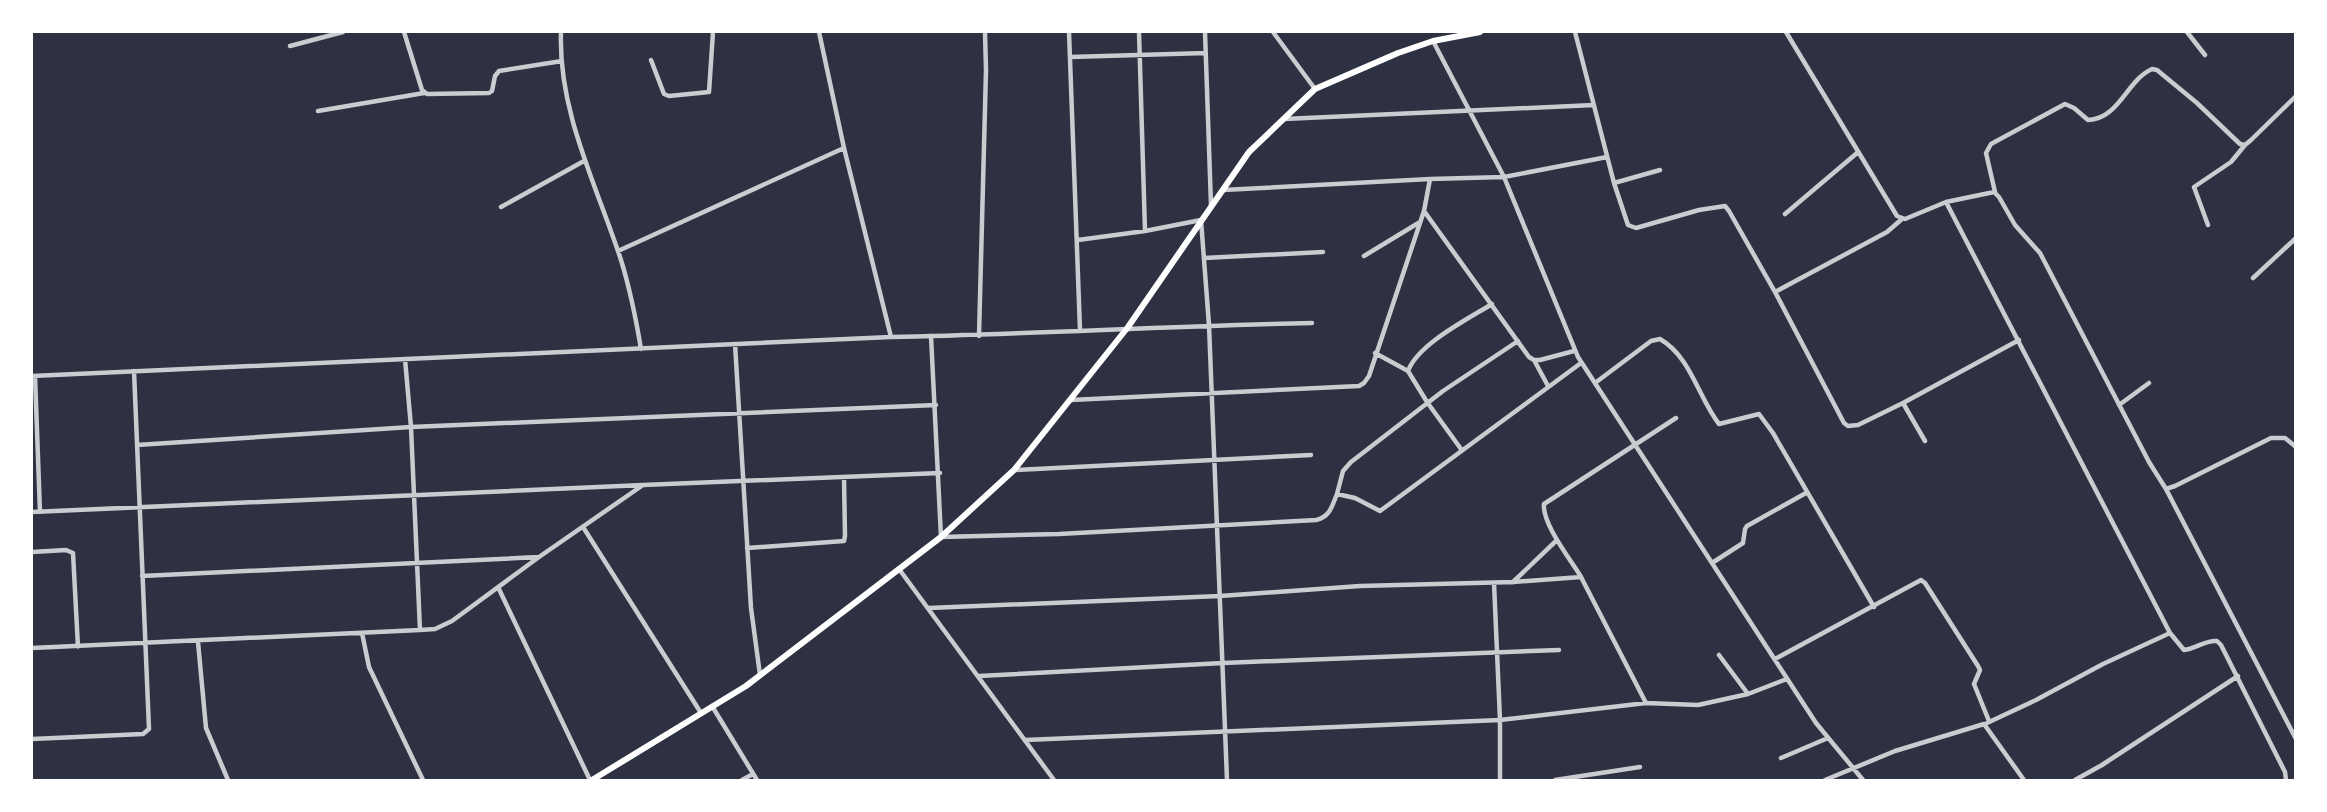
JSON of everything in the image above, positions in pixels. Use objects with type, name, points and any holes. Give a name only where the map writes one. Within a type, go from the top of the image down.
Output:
[{"type":"main road","points":[[591,780],[760,675],[941,537],[1014,470],[1128,327],[1249,152],[1315,89],[1398,53],[1480,32]]},
{"type":"street","points":[[290,46],[343,32]]},
{"type":"street","points":[[404,32],[424,93]]},
{"type":"street","points":[[561,32],[562,61],[568,100],[584,161],[618,251],[630,294],[641,349]]},
{"type":"street","points":[[651,60],[664,94],[669,96],[710,92],[712,32]]},
{"type":"street","points":[[819,32],[844,148],[891,337]]},
{"type":"street","points":[[979,336],[985,32]]},
{"type":"street","points":[[1069,32],[1080,330]]},
{"type":"street","points":[[1139,32],[1145,231]]},
{"type":"street","points":[[1205,32],[1211,205]]},
{"type":"street","points":[[1273,32],[1315,89]]},
{"type":"street","points":[[1575,32],[1626,221],[1633,228],[1699,210],[1725,206],[1848,426],[1858,424],[1903,403],[2019,340]]},
{"type":"street","points":[[1785,32],[1893,212],[1902,219]]},
{"type":"street","points":[[2187,32],[2205,56]]},
{"type":"street","points":[[1434,42],[1504,177],[1574,351],[1787,679],[1828,738],[1863,780]]},
{"type":"street","points":[[1070,57],[1206,53]]},
{"type":"street","points":[[318,111],[424,93],[489,93],[492,91],[495,76],[499,71],[562,61]]},
{"type":"street","points":[[2246,145],[2235,140],[2197,103],[2157,70],[2152,69],[2140,76],[2116,106],[2101,116],[2088,120],[2074,108],[2065,105],[1991,144],[1986,153],[1995,192],[2014,225],[2040,253],[2119,405],[2166,489],[2295,739]]},
{"type":"street","points":[[2208,225],[2194,187],[2231,162],[2295,96]]},
{"type":"street","points":[[1284,119],[1594,105]]},
{"type":"street","points":[[618,251],[844,148]]},
{"type":"street","points":[[1785,214],[1857,153]]},
{"type":"street","points":[[1223,190],[1504,177],[1607,157]]},
{"type":"street","points":[[501,207],[584,161]]},
{"type":"street","points":[[1614,183],[1660,170]]},
{"type":"street","points":[[1071,400],[1359,386],[1364,383],[1369,376],[1424,211],[1430,179]]},
{"type":"street","points":[[1775,292],[1887,232],[1902,219],[1917,216],[1946,202],[1995,192]]},
{"type":"street","points":[[1946,202],[2170,633],[2184,650],[2217,641],[2238,676],[2285,772],[2286,780]]},
{"type":"street","points":[[1424,211],[1534,360],[1548,386]]},
{"type":"street","points":[[1078,240],[1145,231],[1201,220],[1209,325],[1227,780]]},
{"type":"street","points":[[1364,256],[1420,222]]},
{"type":"street","points":[[2253,278],[2295,238]]},
{"type":"street","points":[[1204,258],[1323,252]]},
{"type":"street","points":[[1408,371],[1421,353],[1434,342],[1492,304]]},
{"type":"street","points":[[40,512],[33,376],[891,337],[979,336],[1128,327],[1312,323]]},
{"type":"street","points":[[932,336],[940,473],[941,537],[1059,534],[1320,519],[1330,511],[1343,471],[1351,462],[1427,402],[1518,341]]},
{"type":"street","points":[[1594,383],[1651,340],[1660,339],[1672,348],[1686,365],[1719,424],[1755,414],[1762,417],[1874,607]]},
{"type":"street","points":[[735,344],[747,548],[760,675]]},
{"type":"street","points":[[1534,360],[1574,351]]},
{"type":"street","points":[[1375,353],[1408,371],[1461,449]]},
{"type":"street","points":[[405,360],[411,427],[420,630]]},
{"type":"street","points":[[1337,494],[1355,498],[1380,511],[1461,449],[1581,363]]},
{"type":"street","points":[[32,739],[146,732],[149,724],[134,371]]},
{"type":"street","points":[[2119,405],[2149,383]]},
{"type":"street","points":[[1903,403],[1925,441]]},
{"type":"street","points":[[136,445],[411,427],[936,405]]},
{"type":"street","points":[[1646,703],[1581,577],[1557,540],[1544,511],[1544,504],[1677,418]]},
{"type":"street","points":[[2166,489],[2271,438],[2285,438],[2294,444]]},
{"type":"street","points":[[1014,470],[1311,455]]},
{"type":"street","points":[[32,512],[940,473]]},
{"type":"street","points":[[747,548],[844,541],[844,477]]},
{"type":"street","points":[[32,648],[198,642],[420,630],[444,626],[643,485]]},
{"type":"street","points":[[1712,562],[1743,543],[1747,526],[1806,492]]},
{"type":"street","points":[[583,527],[701,713]]},
{"type":"street","points":[[1513,582],[1557,540]]},
{"type":"street","points":[[32,552],[66,550],[73,553],[78,647]]},
{"type":"street","points":[[142,576],[539,557]]},
{"type":"street","points":[[899,569],[1054,780]]},
{"type":"street","points":[[928,608],[1220,596],[1360,586],[1494,583],[1581,577]]},
{"type":"street","points":[[1775,659],[1921,580],[1979,668],[1974,684],[1987,723],[2024,780]]},
{"type":"street","points":[[1494,583],[1500,720],[1500,780]]},
{"type":"street","points":[[498,588],[591,780]]},
{"type":"street","points":[[362,633],[369,667],[423,780]]},
{"type":"street","points":[[1825,780],[1895,751],[1987,723],[2170,633]]},
{"type":"street","points":[[198,642],[206,728],[228,780]]},
{"type":"street","points":[[979,676],[1223,663],[1558,650]]},
{"type":"street","points":[[1719,655],[1748,694]]},
{"type":"street","points":[[2075,780],[2102,765],[2238,676]]},
{"type":"street","points":[[1025,740],[1500,720],[1646,703],[1698,705],[1748,694],[1787,679]]},
{"type":"street","points":[[712,706],[757,780]]},
{"type":"street","points":[[1780,758],[1828,738]]},
{"type":"street","points":[[1555,780],[1640,767]]},
{"type":"street","points":[[742,780],[753,774]]}]
